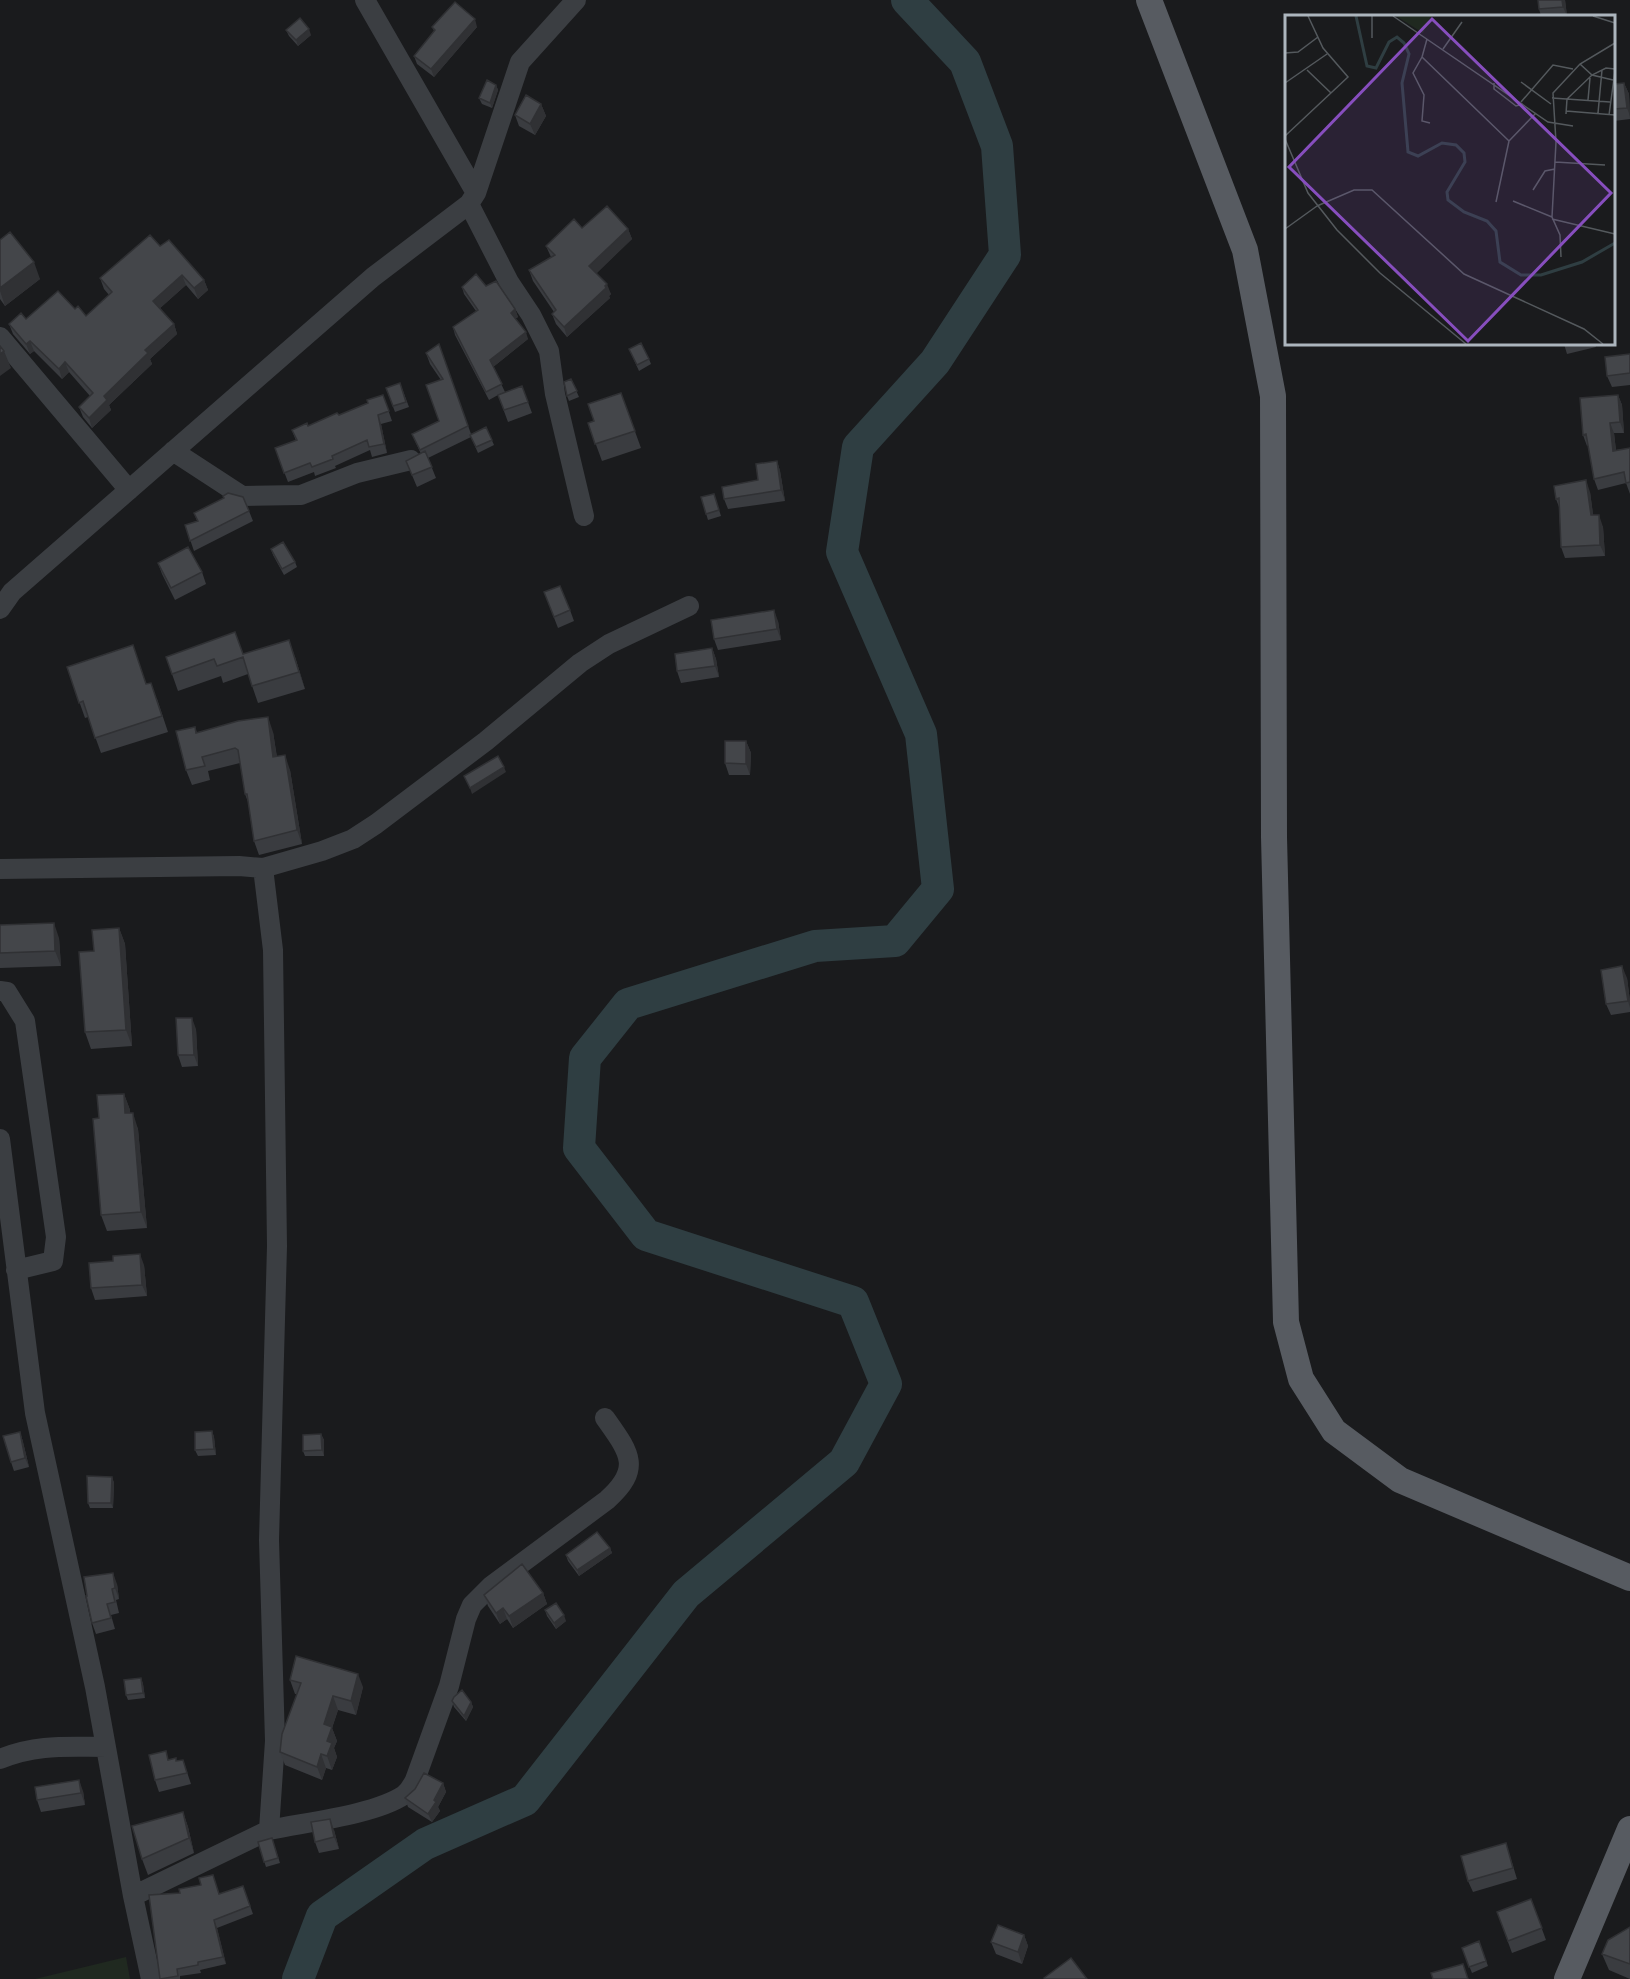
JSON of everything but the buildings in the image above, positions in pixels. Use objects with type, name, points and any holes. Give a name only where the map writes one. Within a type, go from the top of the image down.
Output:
[{"type":"main road","points":[[1149,0],[1245,250],[1273,396],[1274,837],[1286,1322],[1301,1378],[1334,1431],[1401,1480],[1630,1578]]},
{"type":"main road","points":[[1567,1979],[1630,1829]]},
{"type":"street","points":[[365,0],[472,198],[509,282],[531,315],[549,351],[555,394],[584,516]]},
{"type":"street","points":[[0,609],[12,592],[173,451],[373,277],[472,198],[520,62],[576,0]]},
{"type":"street","points":[[0,337],[129,490]]},
{"type":"street","points":[[173,451],[242,496],[301,495],[357,473],[411,460]]},
{"type":"street","points":[[0,869],[239,866],[263,868],[322,851],[353,839],[376,824],[486,741],[580,663],[609,644],[689,606]]},
{"type":"street","points":[[263,868],[273,950],[277,1246],[269,1540],[275,1741],[269,1830]]},
{"type":"street","points":[[0,991],[7,992],[25,1021],[56,1237],[53,1261],[16,1270]]},
{"type":"street","points":[[0,1139],[35,1413],[92,1675],[133,1896],[151,1979]]},
{"type":"street","points":[[133,1896],[269,1830],[372,1809],[409,1790],[415,1780],[449,1686],[466,1619],[472,1605],[491,1586],[621,1488],[628,1474],[630,1461],[621,1440],[604,1418]]},
{"type":"street","points":[[0,1759],[17,1752],[40,1747],[106,1747]]},
{"type":"shaded area","points":[[126,1957],[130,1979],[35,1979]]},
{"type":"waterway","points":[[298,1979],[322,1916],[425,1844],[525,1800],[686,1594],[844,1462],[886,1384],[853,1302],[646,1235],[579,1148],[585,1058],[628,1004],[815,946],[895,941],[938,889],[921,734],[842,552],[858,447],[935,362],[1005,255],[997,146],[965,62],[907,0]]}]
